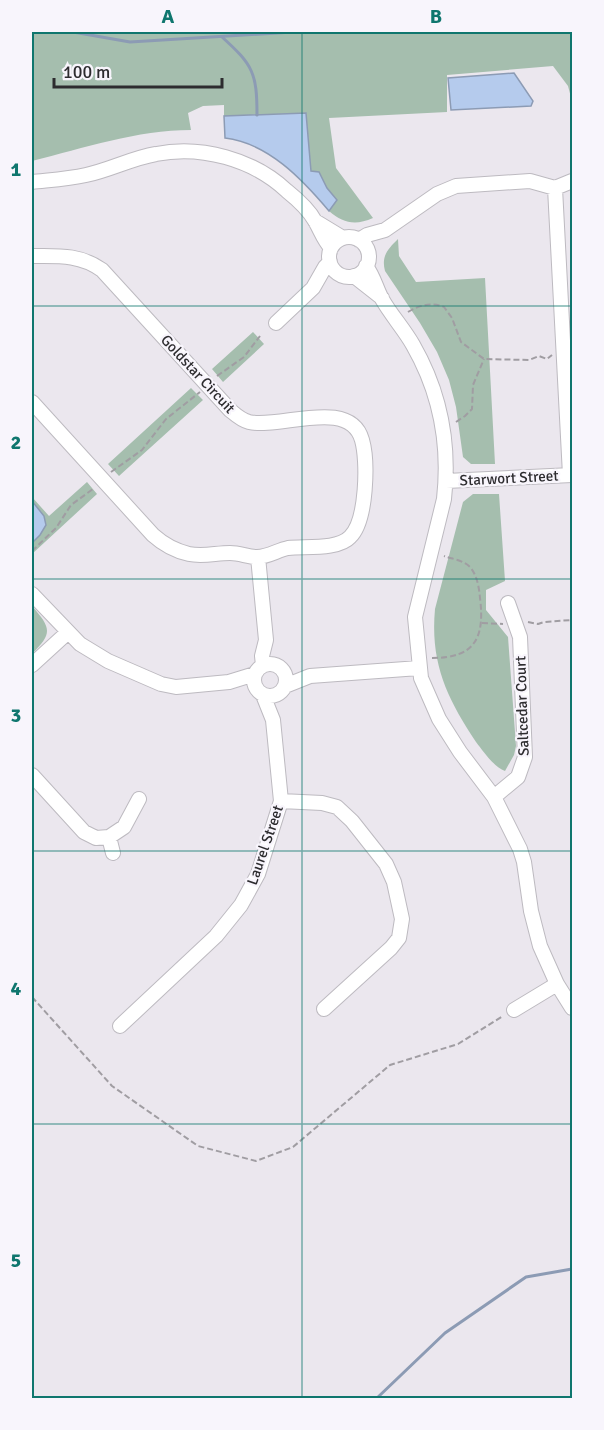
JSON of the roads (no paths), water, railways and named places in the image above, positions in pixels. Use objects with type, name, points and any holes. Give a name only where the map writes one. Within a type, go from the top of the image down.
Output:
[{"type":"street","points":[[32,182],[84,175],[155,154],[207,153],[259,170],[287,190],[315,221],[343,238],[358,240],[385,230],[437,194],[456,186],[530,181],[555,188],[573,181]]},
{"type":"street","points":[[555,188],[571,475]]},
{"type":"street","points":[[315,221],[324,241],[331,248]]},
{"type":"street","points":[[313,288],[363,271],[367,259],[385,230]]},
{"type":"street","points":[[276,322],[313,288],[330,262],[331,248],[343,238]]},
{"type":"street","points":[[358,240],[382,298],[424,366],[433,389],[444,432],[446,481],[437,531],[415,617],[419,668],[425,690],[439,719],[460,752],[503,812],[524,862],[534,926],[547,964],[573,1008]]},
{"type":"street","name":"Goldstar Circuit","points":[[32,256],[78,258],[87,260],[102,270],[230,410],[243,420],[258,423],[338,417],[347,420],[359,432],[364,455],[364,488],[358,522],[350,537],[340,544],[289,548],[258,557],[231,553],[188,554],[159,540],[32,402]]},
{"type":"street","points":[[330,262],[382,298]]},
{"type":"street","name":"Starwort Street","points":[[446,481],[571,475]]},
{"type":"street","name":"Laurel Street","points":[[120,1026],[210,943],[241,905],[258,874],[281,801],[266,676],[271,649],[266,640],[258,557]]},
{"type":"street","points":[[32,594],[67,633],[93,654],[161,684],[176,687],[302,673],[310,676]]},
{"type":"street","name":"Saltcedar Court","points":[[494,797],[518,777],[525,757],[520,637],[508,603]]},
{"type":"street","points":[[32,665],[67,633]]},
{"type":"street","points":[[266,676],[274,696],[310,676],[419,668]]},
{"type":"street","name":"Laurel Street","points":[[266,676],[286,676],[273,720]]},
{"type":"street","points":[[32,776],[84,832],[96,838],[109,837],[124,827],[139,799]]},
{"type":"street","points":[[281,801],[329,804],[342,811],[386,864],[396,888],[402,919],[399,938],[324,1009]]},
{"type":"street","points":[[109,837],[113,853]]},
{"type":"street","points":[[514,1010],[557,984]]},
{"type":"water","points":[[514,73],[533,101],[531,106],[451,110],[448,78]]},
{"type":"water","points":[[306,113],[311,171],[319,172],[327,188],[337,200],[329,211],[283,164],[256,147],[225,138],[224,116]]},
{"type":"water","points":[[32,501],[44,516],[46,525],[32,543]]},
{"type":"waterway","points":[[73,32],[130,42],[293,32]]},
{"type":"waterway","points":[[222,37],[241,55],[251,71],[256,89],[257,115]]},
{"type":"waterway","points":[[377,1398],[445,1333],[526,1277],[572,1269]]}]
